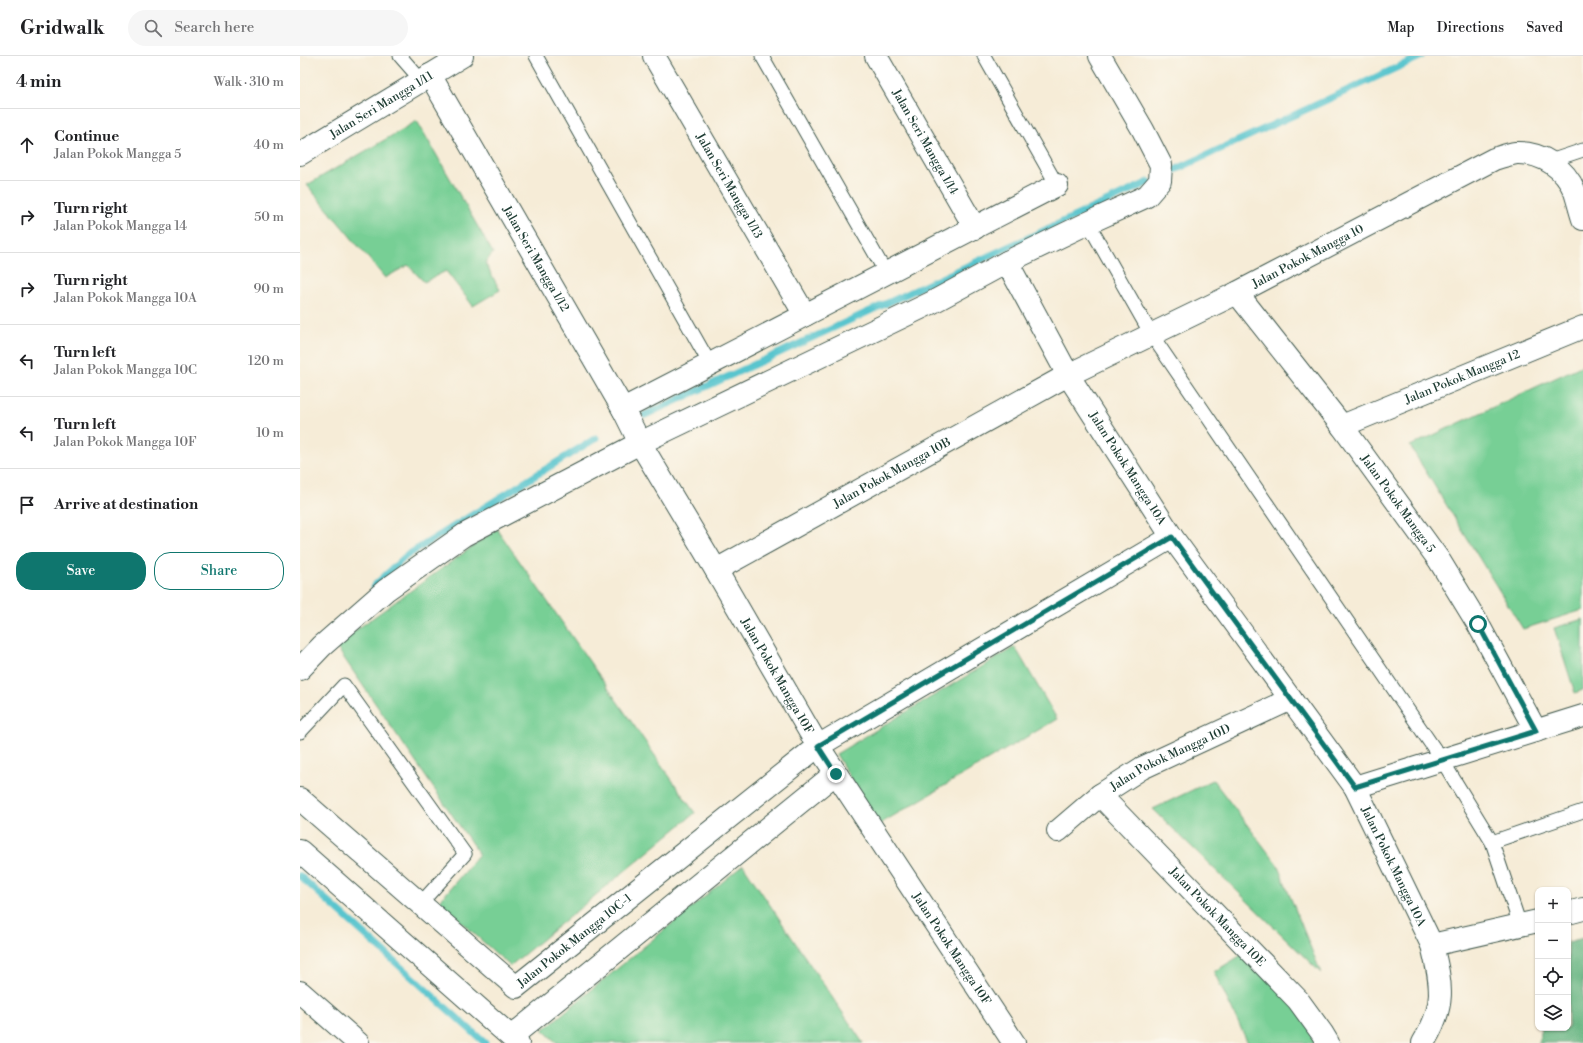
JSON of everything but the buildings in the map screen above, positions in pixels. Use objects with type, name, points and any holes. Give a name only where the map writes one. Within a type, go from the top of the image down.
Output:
[{"type":"street","name":"Jalan Seri Mangga 1/11","points":[[300,154],[462,56]]},
{"type":"street","name":"Jalan Seri Mangga 1/13","points":[[654,56],[805,315]]},
{"type":"street","name":"Jalan Seri Mangga 1/14","points":[[876,56],[975,228]]},
{"type":"street","points":[[300,669],[322,646],[386,590],[464,535],[640,444],[931,303],[1007,262],[1147,196],[1160,168],[1100,56]]},
{"type":"street","name":"Jalan Seri Mangga 1/12","points":[[426,78],[623,409],[640,444]]},
{"type":"street","name":"Jalan Pokok Mangga 10","points":[[1068,375],[1237,293],[1494,159],[1515,153],[1534,154],[1550,161]]},
{"type":"street","points":[[1550,161],[1564,174],[1574,191],[1583,219]]},
{"type":"street","points":[[623,409],[1057,185]]},
{"type":"street","name":"Jalan Pokok Mangga 10A","points":[[1007,262],[1068,375],[1172,537],[1355,787],[1432,945],[1438,968],[1441,999],[1433,1027],[1423,1043]]},
{"type":"street","name":"Jalan Pokok Mangga 5","points":[[1237,293],[1342,426],[1439,560],[1478,624],[1536,731]]},
{"type":"street","name":"Jalan Pokok Mangga 12","points":[[1342,426],[1583,327]]},
{"type":"street","name":"Jalan Pokok Mangga 10B","points":[[716,570],[1068,375]]},
{"type":"street","name":"Jalan Pokok Mangga 10F","points":[[640,444],[716,570],[818,746],[1014,1043]]},
{"type":"street","points":[[818,746],[1172,537]]},
{"type":"street","name":"Jalan Pokok Mangga 10D","points":[[1058,831],[1100,795],[1142,768],[1291,699]]},
{"type":"street","points":[[1355,787],[1583,716]]},
{"type":"street","name":"Jalan Pokok Mangga 10C-1","points":[[300,799],[516,987],[818,746]]},
{"type":"street","points":[[300,851],[515,1040],[836,774]]},
{"type":"street","name":"Jalan Pokok Mangga 10E","points":[[1100,795],[1298,1000],[1328,1043]]},
{"type":"street","points":[[1571,912],[1583,909]]},
{"type":"street","points":[[1432,945],[1529,923]]},
{"type":"street","points":[[300,992],[358,1043]]},
{"type":"lane","points":[[400,56],[426,78]]},
{"type":"lane","points":[[536,56],[710,364]]},
{"type":"lane","points":[[762,56],[886,273]]},
{"type":"lane","points":[[984,56],[1057,185]]},
{"type":"lane","points":[[1550,161],[1583,150]]},
{"type":"lane","points":[[1088,223],[1151,334],[1442,760],[1492,842],[1529,923]]},
{"type":"lane","points":[[300,732],[344,685],[465,854],[420,904]]},
{"type":"lane","points":[[1492,842],[1583,812]]},
{"type":"green space","points":[[417,121],[493,253],[485,263],[500,290],[473,306],[446,271],[424,282],[408,265],[385,278],[307,185]]},
{"type":"green space","points":[[1583,365],[1583,610],[1523,629],[1410,446]]},
{"type":"green space","points":[[497,529],[695,813],[510,966],[439,902],[479,854],[335,645]]},
{"type":"green space","points":[[1583,619],[1583,690],[1575,693],[1554,628]]},
{"type":"green space","points":[[1015,647],[1057,719],[878,825],[836,754]]},
{"type":"green space","points":[[1213,780],[1277,864],[1321,973],[1153,809]]},
{"type":"green space","points":[[743,865],[863,1043],[557,1043],[543,1030]]},
{"type":"green space","points":[[1583,938],[1583,1043],[1538,1043],[1541,1031],[1571,1031],[1571,941]]},
{"type":"green space","points":[[1243,954],[1294,995],[1319,1043],[1248,1043],[1214,972]]},
{"type":"waterway","points":[[1164,175],[1422,56]]},
{"type":"waterway","points":[[645,415],[1149,182]]},
{"type":"waterway","points":[[374,586],[406,556],[596,438]]},
{"type":"waterway","points":[[300,876],[485,1043]]},
{"type":"route","points":[[836,774],[818,746],[1172,537],[1355,787],[1536,731],[1478,624]]}]
